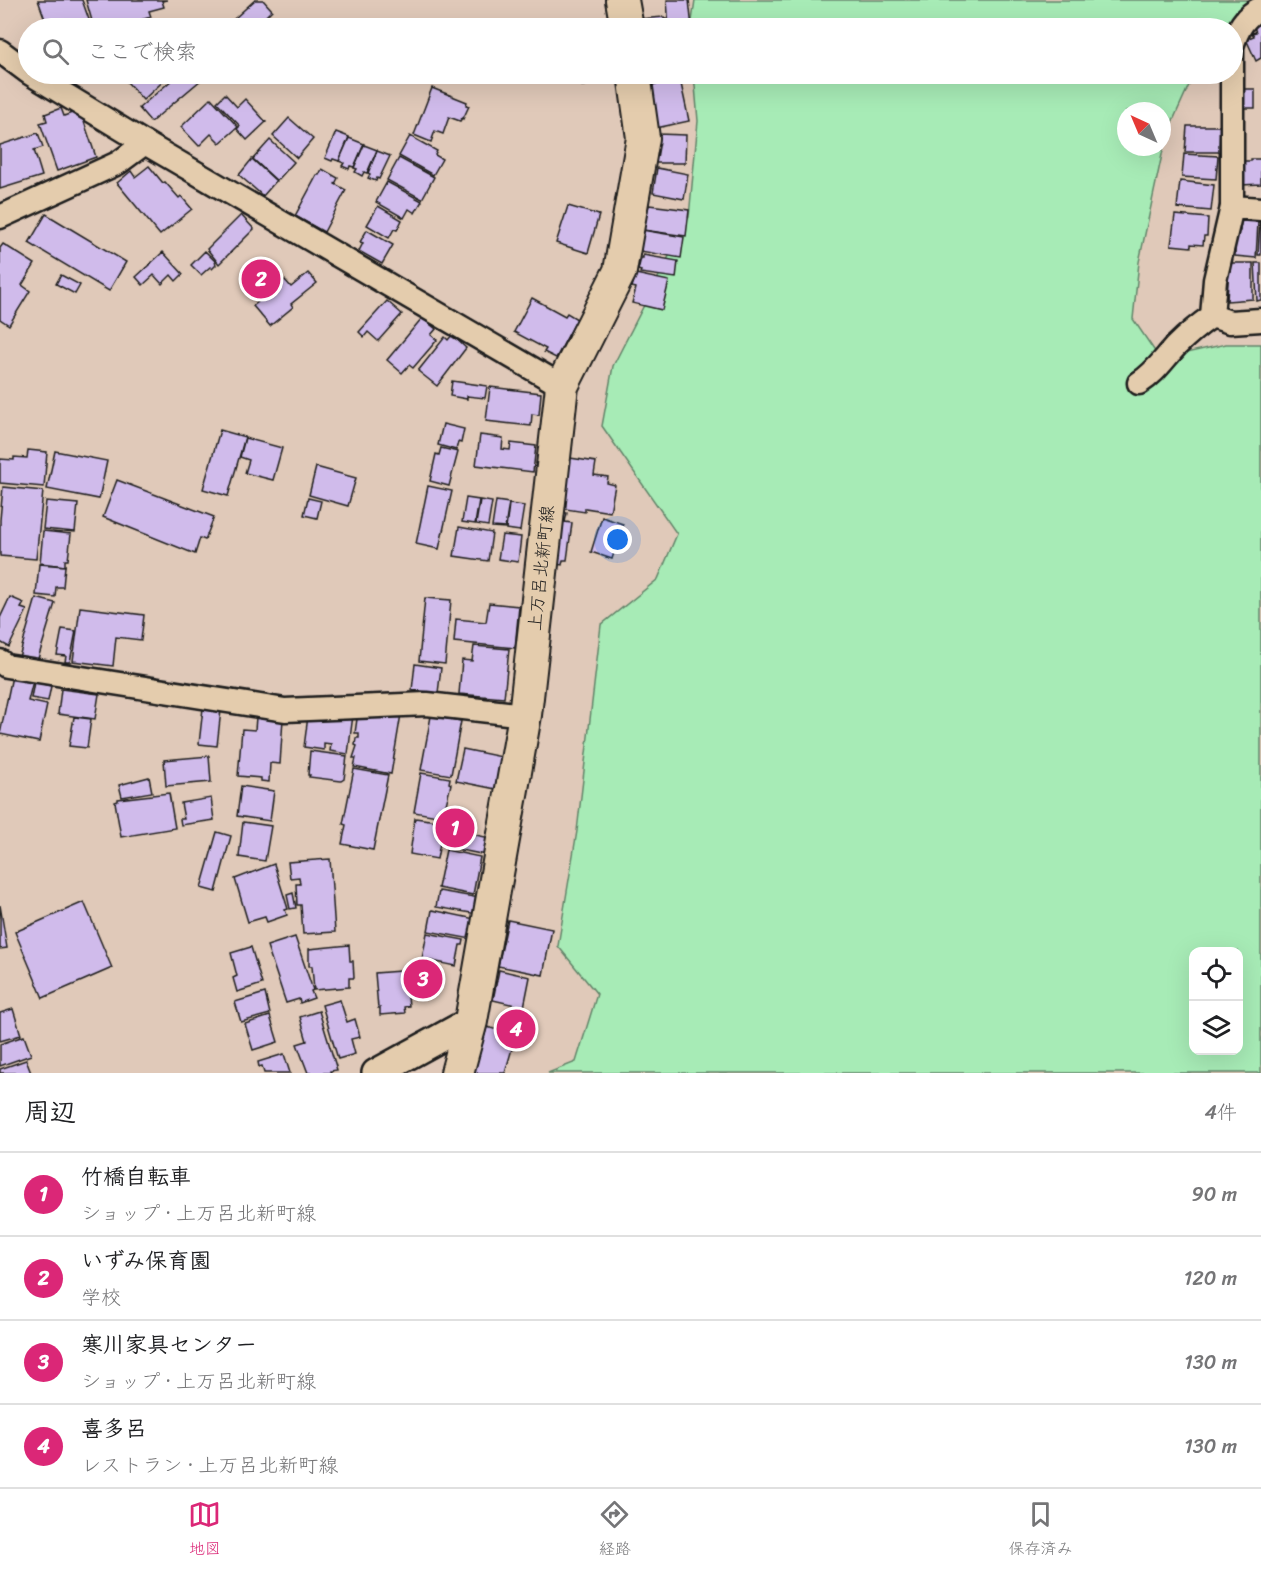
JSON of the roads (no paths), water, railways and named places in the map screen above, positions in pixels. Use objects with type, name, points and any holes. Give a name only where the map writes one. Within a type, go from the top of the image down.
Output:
[{"type":"main road","points":[[622,0],[625,18]]},
{"type":"main road","name":"上万呂北新町線","points":[[458,1073],[471,1021],[525,715],[562,386],[620,272],[643,138],[635,84]]},
{"type":"street","points":[[1243,21],[1252,12],[1261,8]]},
{"type":"street","points":[[0,51],[18,64]]},
{"type":"street","points":[[48,84],[562,386]]},
{"type":"street","points":[[1139,383],[1160,367],[1190,332],[1212,316],[1215,280],[1232,207],[1233,84]]},
{"type":"street","points":[[0,217],[117,163],[146,143]]},
{"type":"street","points":[[1232,207],[1261,209]]},
{"type":"street","points":[[1212,316],[1230,322],[1261,320]]},
{"type":"street","points":[[0,661],[6,666],[285,710],[426,704],[525,715]]},
{"type":"street","points":[[376,1073],[471,1021]]},
{"type":"place","name":"いずみ保育園","points":[[261,279]]},
{"type":"place","name":"竹橋自転車","points":[[455,828]]},
{"type":"place","name":"寒川家具センター","points":[[423,979]]},
{"type":"place","name":"喜多呂","points":[[516,1029]]}]
